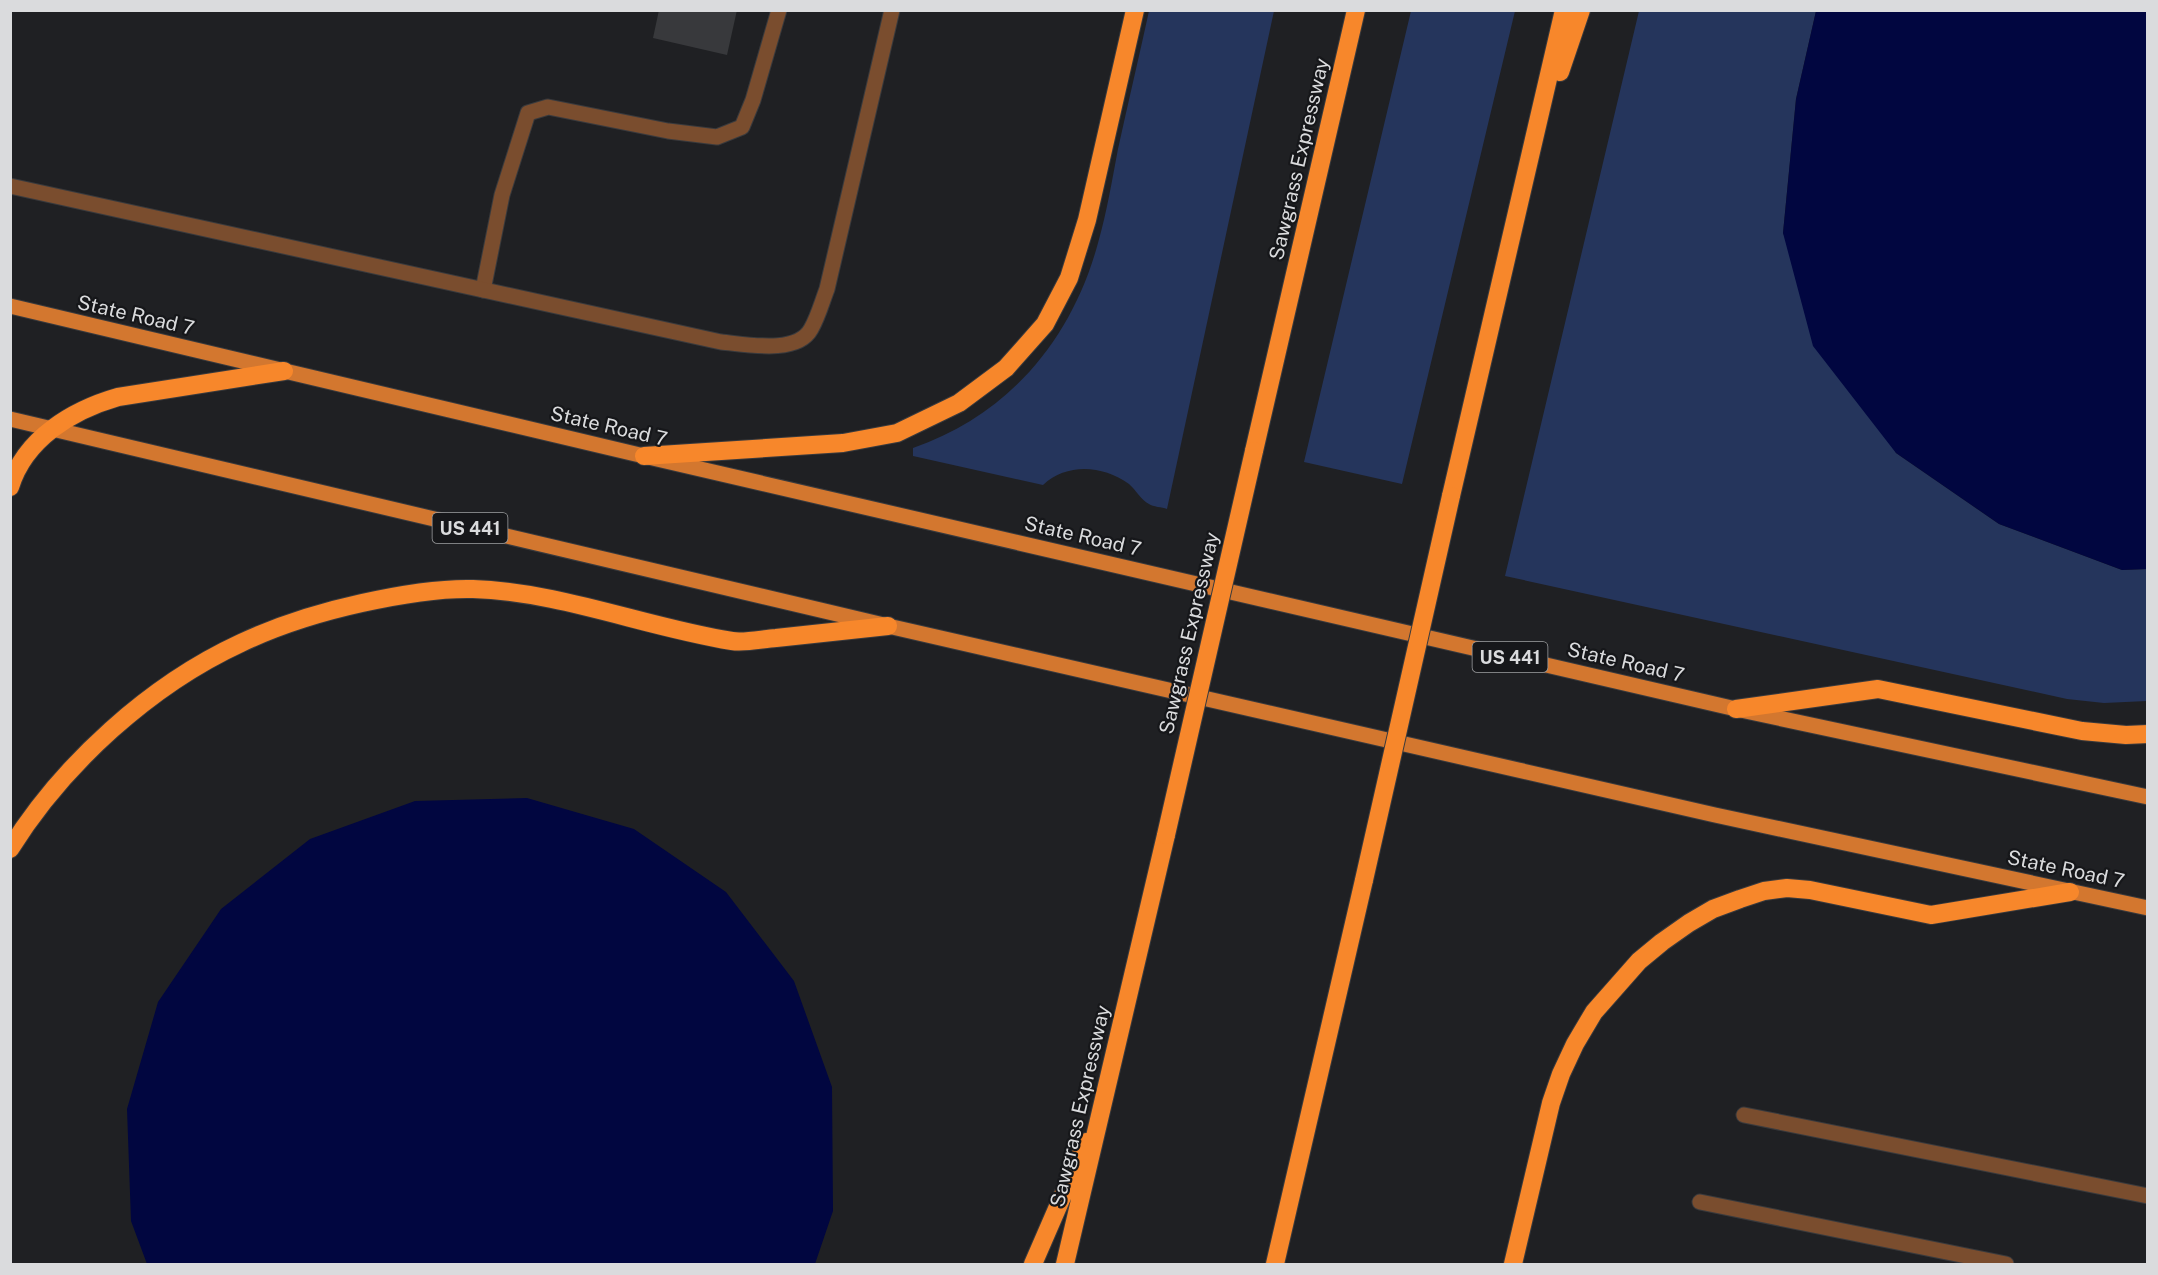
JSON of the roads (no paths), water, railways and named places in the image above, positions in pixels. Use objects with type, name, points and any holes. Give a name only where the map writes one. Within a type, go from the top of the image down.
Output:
[{"type":"highway","points":[[644,456],[843,443],[897,433],[960,403],[1006,368],[1045,324],[1069,278],[1087,220],[1135,10]]},
{"type":"highway","name":"Sawgrass Expressway","points":[[1065,1264],[1106,1096],[1356,10]]},
{"type":"highway","points":[[1275,1264],[1564,10]]},
{"type":"highway","points":[[1527,171],[1581,10]]},
{"type":"highway","points":[[10,487],[19,467],[51,429],[93,405],[118,397],[284,371]]},
{"type":"highway","points":[[10,849],[45,800],[73,768],[135,709],[169,685],[239,644],[272,630],[341,608],[429,591],[472,589],[537,596],[735,642],[888,626]]},
{"type":"highway","points":[[1736,709],[1878,689],[2082,731],[2126,735],[2148,734]]},
{"type":"highway","points":[[1513,1264],[1551,1103],[1575,1044],[1594,1012],[1639,961],[1689,923],[1713,909],[1740,899],[1764,891],[1787,888],[1810,890],[1931,915],[2070,892]]},
{"type":"highway","points":[[1033,1264],[1106,1096]]},
{"type":"main road","name":"State Road 7","points":[[10,306],[644,456],[1736,709],[2148,797]]},
{"type":"main road","name":"State Road 7","points":[[10,419],[888,626],[1715,815],[2148,908]]},
{"type":"street","points":[[483,290],[502,195],[528,113],[548,107],[717,137],[742,127],[753,100],[779,10]]},
{"type":"street","points":[[10,186],[721,342],[767,346],[790,345],[810,332],[827,289],[892,10]]},
{"type":"street","points":[[1744,1115],[2148,1196]]},
{"type":"street","points":[[1700,1202],[2006,1264]]}]
